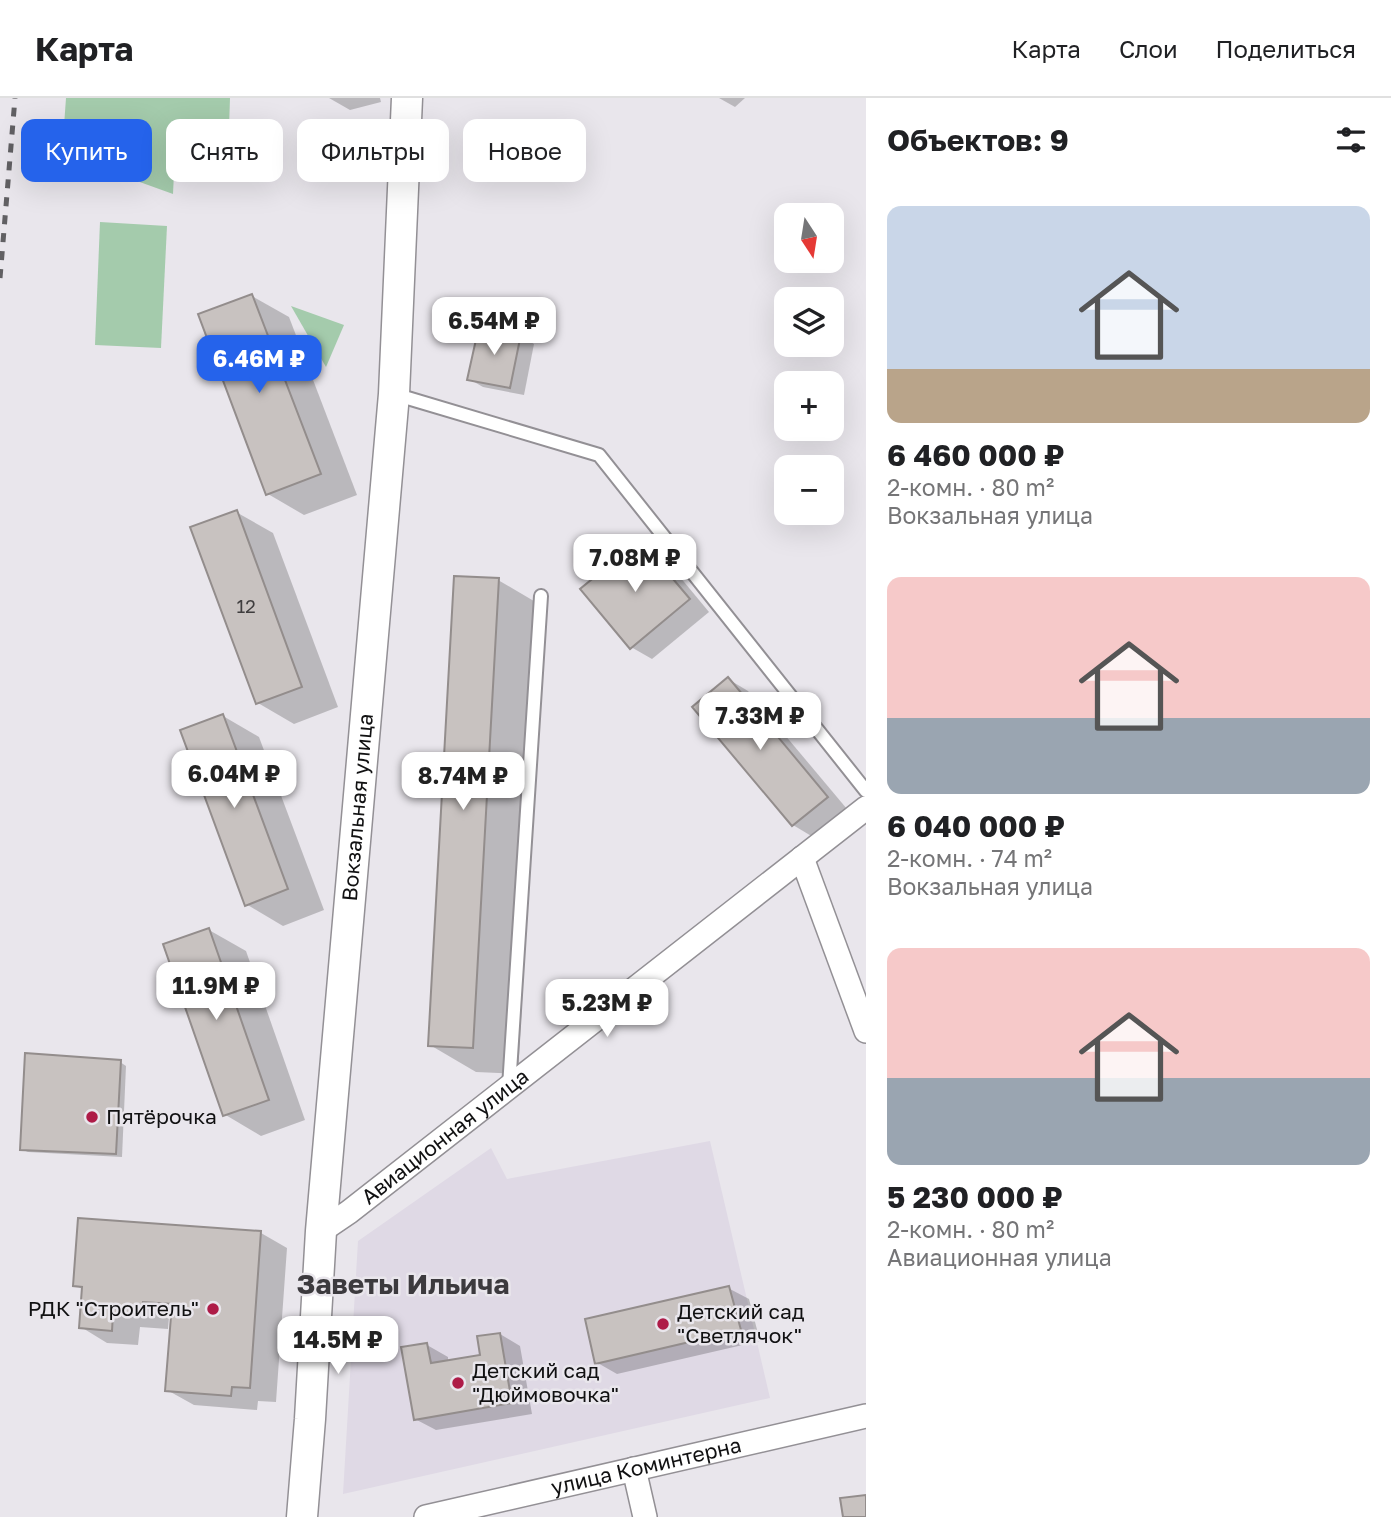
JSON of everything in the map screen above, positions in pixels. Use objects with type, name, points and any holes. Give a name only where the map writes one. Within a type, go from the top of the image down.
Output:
[{"type":"street","name":"Вокзальная улица","points":[[302,1517],[321,1231],[399,331],[407,98]]},
{"type":"street","name":"Авиационная улица","points":[[321,1231],[349,1212],[866,808]]},
{"type":"street","points":[[802,858],[866,1031]]},
{"type":"street","name":"улица Коминтерна","points":[[426,1517],[866,1416]]},
{"type":"street","points":[[634,1469],[646,1517]]},
{"type":"lane","points":[[394,394],[599,454],[866,791]]},
{"type":"lane","points":[[509,1087],[541,596]]},
{"type":"shaded area","points":[[710,1141],[770,1398],[343,1494],[358,1241],[491,1148],[507,1179]]},
{"type":"green space","points":[[66,98],[230,98],[229,119],[166,119],[166,182],[174,182],[173,194],[140,182],[152,182],[152,119],[64,119]]},
{"type":"green space","points":[[100,222],[167,226],[161,348],[95,345]]},
{"type":"green space","points":[[291,306],[344,325],[326,367]]},
{"type":"building","points":[[252,294],[321,474],[266,495],[198,314]]},
{"type":"building","points":[[479,326],[521,334],[510,388],[467,380]]},
{"type":"building","points":[[237,510],[302,687],[256,704],[190,527]]},
{"type":"building","points":[[640,540],[690,599],[630,649],[580,589]]},
{"type":"building","points":[[454,576],[499,578],[473,1048],[428,1046]]},
{"type":"building","points":[[728,677],[828,797],[792,826],[692,707]]},
{"type":"building","points":[[223,714],[288,889],[245,906],[180,730]]},
{"type":"building","points":[[209,928],[269,1100],[223,1116],[163,944]]},
{"type":"building","points":[[25,1053],[121,1060],[116,1154],[20,1150]]},
{"type":"building","name":"РДК \"Строитель\"","points":[[78,1218],[261,1231],[250,1388],[232,1387],[231,1396],[165,1391],[172,1304],[143,1302],[142,1315],[113,1313],[112,1331],[79,1328],[82,1287],[73,1286]]},
{"type":"building","name":"Детский сад \"Светлячок\"","points":[[729,1286],[741,1330],[595,1364],[585,1319]]},
{"type":"building","name":"Детский сад \"Дюймовочка\"","points":[[500,1333],[512,1403],[414,1420],[401,1347],[427,1343],[431,1363],[480,1355],[477,1336]]},
{"type":"building","points":[[866,1495],[866,1517],[843,1517],[840,1498]]},
{"type":"railway","points":[[0,278],[15,98]]},
{"type":"place","name":"Пятёрочка","points":[[92,1117]]},
{"type":"place","name":"РДК \"Строитель\"","points":[[213,1309]]},
{"type":"place","name":"Детский сад \"Светлячок\"","points":[[663,1324]]},
{"type":"place","name":"Детский сад \"Дюймовочка\"","points":[[458,1383]]},
{"type":"district","name":"Заветы Ильича","points":[[403,1284]]}]
